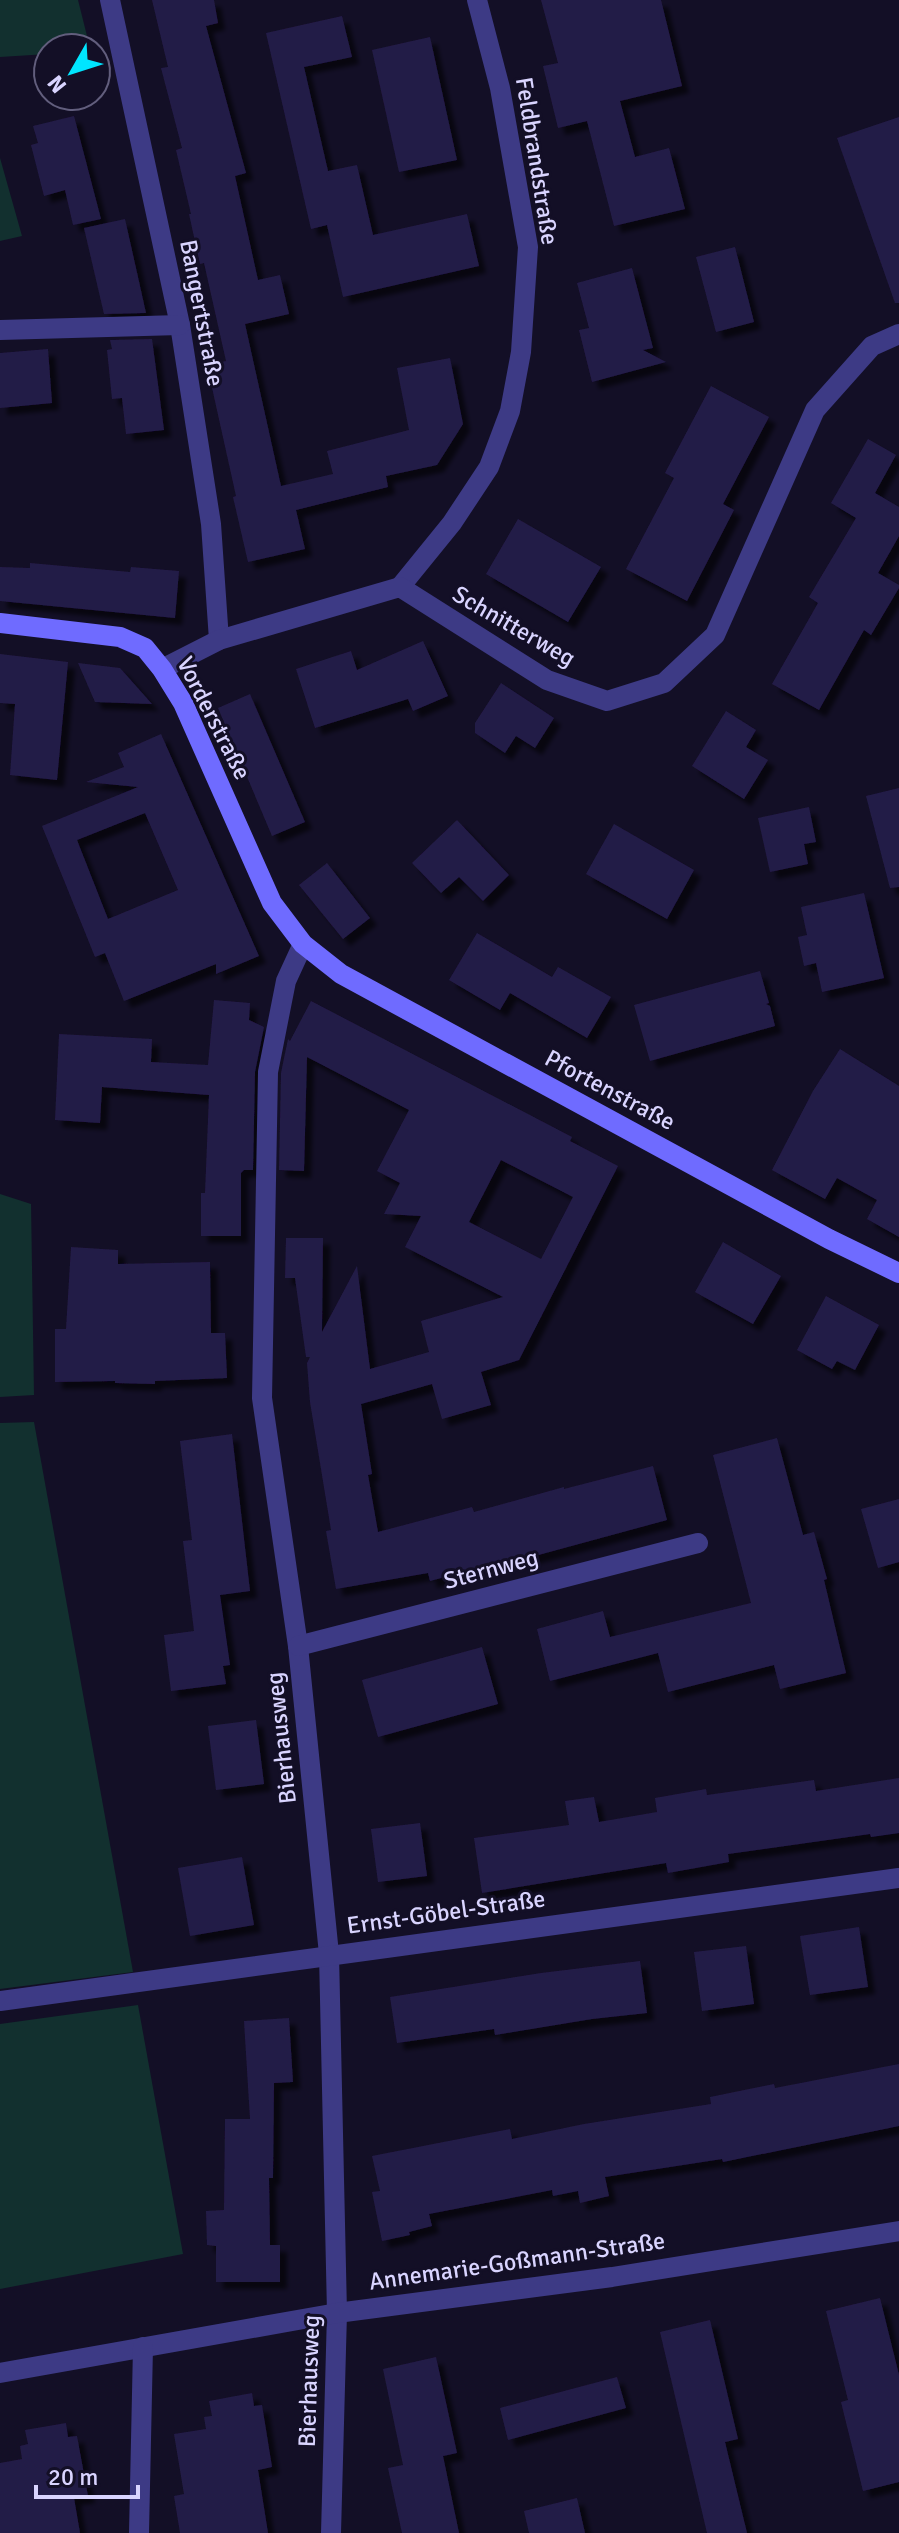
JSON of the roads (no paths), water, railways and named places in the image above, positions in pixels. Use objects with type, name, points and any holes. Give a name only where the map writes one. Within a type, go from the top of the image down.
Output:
[{"type":"street","name":"Bangertstraße","points":[[110,0],[180,325],[211,524],[219,640]]},
{"type":"street","name":"Feldbrandstraße","points":[[400,587],[452,523],[489,467],[510,411],[521,352],[528,247],[500,88],[477,0]]},
{"type":"street","points":[[0,330],[180,325]]},
{"type":"street","name":"Schnitterweg","points":[[400,587],[547,680],[607,701],[664,683],[715,635],[815,410],[872,346],[899,334]]},
{"type":"street","points":[[162,669],[219,640],[400,587]]},
{"type":"street","name":"Vorderstraße","points":[[0,623],[120,637],[145,648],[183,703],[272,903],[303,944]]},
{"type":"street","name":"Pfortenstraße","points":[[303,944],[341,974],[829,1239],[899,1273]]},
{"type":"street","name":"Bierhausweg","points":[[303,944],[286,981],[268,1072],[262,1398],[298,1646],[329,1954],[337,2313],[331,2533]]},
{"type":"street","name":"Sternweg","points":[[298,1646],[698,1543]]},
{"type":"street","name":"Ernst-Göbel-Straße","points":[[0,2001],[899,1878]]},
{"type":"street","name":"Annemarie-Goßmann-Straße","points":[[0,2373],[337,2313],[612,2277],[899,2231]]},
{"type":"street","points":[[139,2533],[143,2347]]}]
